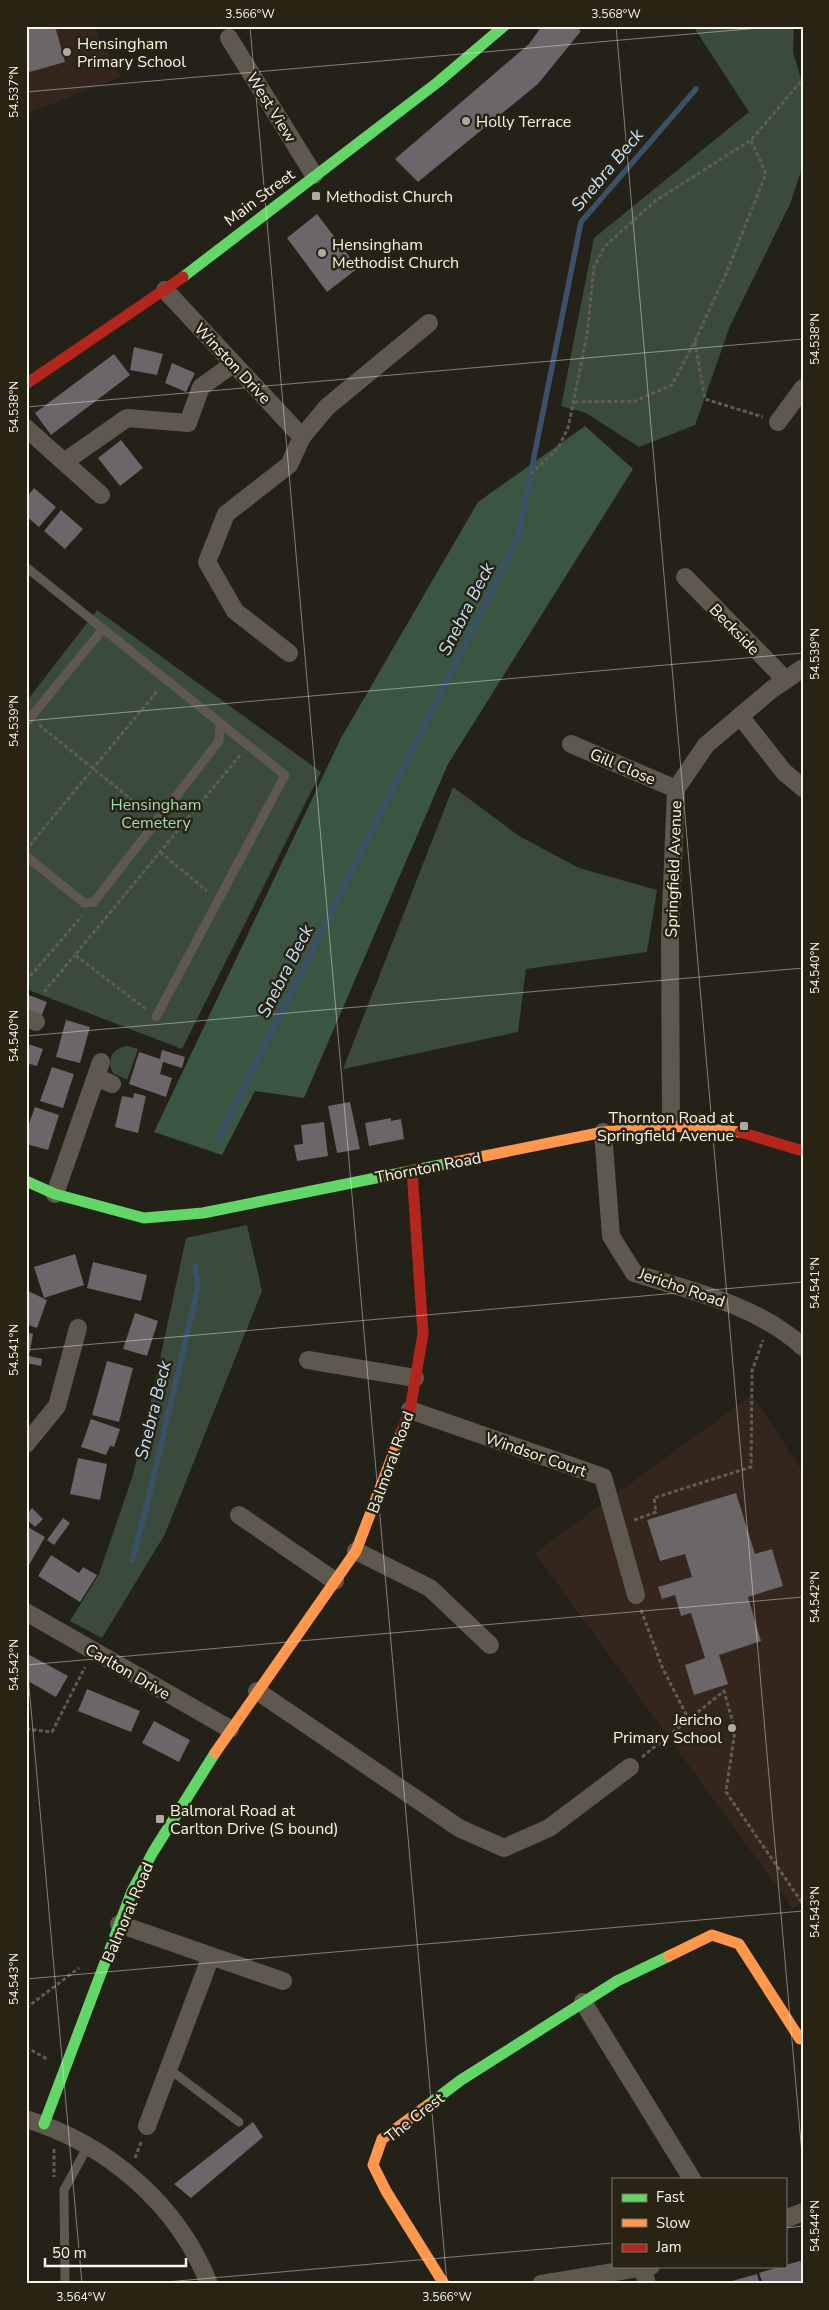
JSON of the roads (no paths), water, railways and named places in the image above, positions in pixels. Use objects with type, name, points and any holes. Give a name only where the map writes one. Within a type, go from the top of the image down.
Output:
[{"type":"street","name":"Main Street","points":[[26,384],[165,290],[438,82],[500,27]]},
{"type":"street","name":"West View","points":[[229,38],[314,175]]},
{"type":"street","name":"Winston Drive","points":[[165,290],[302,436]]},
{"type":"street","points":[[289,653],[234,611],[207,562],[226,514],[288,465],[302,436],[327,407],[429,324]]},
{"type":"street","points":[[64,462],[127,418],[188,423],[201,387],[233,364]]},
{"type":"street","points":[[778,422],[803,388]]},
{"type":"street","points":[[26,428],[101,495]]},
{"type":"street","name":"Beckside","points":[[684,577],[786,680]]},
{"type":"street","name":"Springfield Avenue","points":[[671,1126],[670,936],[676,789],[706,745],[740,716],[803,668]]},
{"type":"street","points":[[740,716],[784,772],[803,788]]},
{"type":"street","name":"Gill Close","points":[[571,744],[676,789]]},
{"type":"street","points":[[55,1194],[103,1074]]},
{"type":"street","name":"Thornton Road","points":[[26,1181],[55,1194],[144,1218],[203,1213],[603,1132],[671,1126],[732,1130],[803,1151]]},
{"type":"street","name":"Jericho Road","points":[[603,1132],[611,1236],[634,1273],[731,1304],[784,1330],[803,1347]]},
{"type":"street","name":"Balmoral Road","points":[[44,2124],[132,1891],[153,1852],[230,1730],[356,1551],[410,1410],[424,1334],[412,1170]]},
{"type":"street","points":[[26,1444],[57,1406],[78,1328]]},
{"type":"street","points":[[308,1360],[415,1378]]},
{"type":"street","name":"Windsor Court","points":[[410,1410],[603,1477],[636,1595]]},
{"type":"street","points":[[239,1515],[335,1581]]},
{"type":"street","points":[[356,1551],[430,1588],[490,1645]]},
{"type":"street","name":"Carlton Drive","points":[[26,1612],[230,1730]]},
{"type":"street","points":[[257,1691],[459,1828],[504,1848],[549,1828],[630,1766]]},
{"type":"street","points":[[119,1924],[283,1982]]},
{"type":"street","name":"The Crest","points":[[444,2284],[386,2191],[373,2164],[382,2139],[461,2080],[617,1981],[712,1934],[739,1944],[800,2039]]},
{"type":"street","points":[[147,2126],[211,1956]]},
{"type":"street","points":[[583,2002],[691,2178]]},
{"type":"street","points":[[26,2119],[44,2124],[88,2146],[130,2174],[170,2215],[187,2239],[209,2284]]},
{"type":"street","points":[[786,2219],[803,2212]]},
{"type":"street","points":[[541,2284],[647,2273]]},
{"type":"lane","points":[[26,567],[285,776],[156,1017]]},
{"type":"lane","points":[[28,720],[103,628]]},
{"type":"lane","points":[[26,856],[84,903],[94,902],[219,741],[220,723]]},
{"type":"lane","points":[[169,2068],[239,2122]]},
{"type":"lane","points":[[64,2284],[64,2190],[88,2146]]},
{"type":"waterway","name":"Snebra Beck","points":[[218,1139],[518,537],[581,222],[696,89]]},
{"type":"waterway","name":"Snebra Beck","points":[[132,1560],[146,1509],[198,1287],[195,1267]]},
{"type":"place","name":"Hensingham Primary School","points":[[67,52]]},
{"type":"place","name":"Holly Terrace","points":[[466,121]]},
{"type":"place","name":"Methodist Church","points":[[316,196]]},
{"type":"place","name":"Hensingham Methodist Church","points":[[322,253]]},
{"type":"place","name":"Thornton Road at Springfield Avenue","points":[[744,1126]]},
{"type":"place","name":"Jericho Primary School","points":[[732,1728]]},
{"type":"place","name":"Balmoral Road at Carlton Drive (S bound)","points":[[160,1819]]},
{"type":"park label","name":"Hensingham Cemetery","points":[[156,813]]}]
